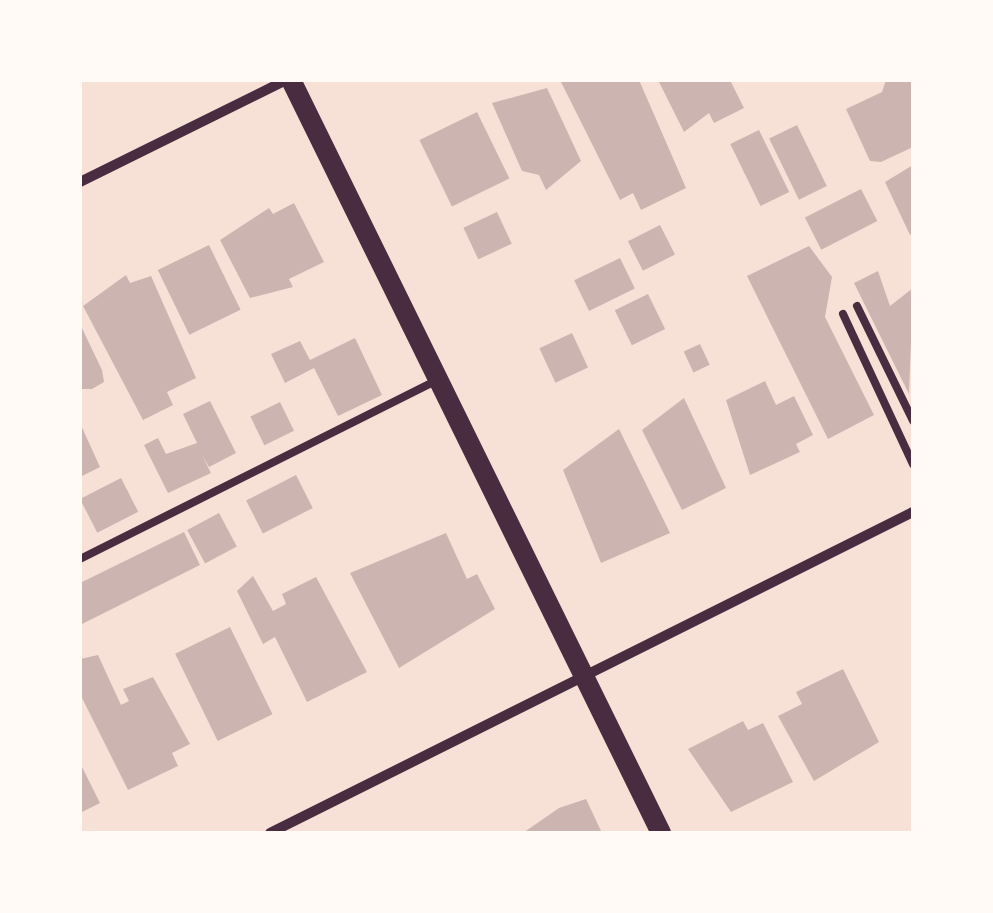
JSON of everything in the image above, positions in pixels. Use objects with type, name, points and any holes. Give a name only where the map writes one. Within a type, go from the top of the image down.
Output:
[{"type":"main road","points":[[288,80],[661,833]]},
{"type":"street","points":[[80,182],[288,80]]},
{"type":"street","points":[[270,833],[913,512]]},
{"type":"lane","points":[[857,306],[913,421]]},
{"type":"lane","points":[[843,314],[913,464]]},
{"type":"lane","points":[[80,559],[438,380]]},
{"type":"building","points":[[560,80],[639,80],[686,188],[641,210],[633,193],[620,200]]},
{"type":"building","points":[[658,80],[730,80],[744,108],[714,123],[709,113],[684,132]]},
{"type":"building","points":[[886,80],[913,80],[913,147],[881,162],[870,161],[846,109],[882,92]]},
{"type":"building","points":[[547,88],[581,161],[546,190],[539,175],[522,171],[492,103]]},
{"type":"building","points":[[477,112],[509,179],[452,207],[419,140]]},
{"type":"building","points":[[797,125],[827,186],[799,200],[769,139]]},
{"type":"building","points":[[759,130],[789,192],[760,206],[730,144]]},
{"type":"building","points":[[913,165],[913,234],[910,235],[885,182]]},
{"type":"building","points":[[861,189],[877,221],[821,250],[805,218]]},
{"type":"building","points":[[294,203],[324,262],[289,279],[293,287],[250,298],[220,240],[269,208],[273,214]]},
{"type":"building","points":[[497,212],[512,244],[478,259],[463,228]]},
{"type":"building","points":[[660,225],[675,254],[643,271],[628,241]]},
{"type":"building","points":[[209,245],[241,310],[189,335],[158,270]]},
{"type":"building","points":[[809,246],[832,277],[825,317],[874,415],[828,439],[747,276]]},
{"type":"building","points":[[620,258],[635,289],[589,311],[574,280]]},
{"type":"building","points":[[878,271],[890,306],[913,288],[909,394],[854,283]]},
{"type":"building","points":[[126,275],[130,283],[151,276],[196,378],[167,392],[173,405],[143,420],[83,306]]},
{"type":"building","points":[[648,294],[665,329],[632,345],[615,310]]},
{"type":"building","points":[[80,324],[102,370],[104,382],[92,389],[80,389]]},
{"type":"building","points":[[572,333],[588,367],[555,383],[539,348]]},
{"type":"building","points":[[355,338],[382,395],[338,416],[314,368],[285,383],[271,354],[300,341],[310,360]]},
{"type":"building","points":[[700,344],[710,365],[693,372],[684,352]]},
{"type":"building","points":[[765,381],[776,405],[794,396],[813,435],[796,444],[800,452],[750,475],[726,400]]},
{"type":"building","points":[[684,398],[726,488],[682,510],[642,430]]},
{"type":"building","points":[[210,401],[236,453],[209,467],[202,455],[211,473],[168,493],[144,445],[158,438],[166,454],[197,443],[183,414]]},
{"type":"building","points":[[280,402],[294,431],[264,445],[250,416]]},
{"type":"building","points":[[80,423],[100,467],[80,477]]},
{"type":"building","points":[[619,429],[670,533],[601,563],[563,470]]},
{"type":"building","points":[[296,475],[313,508],[263,533],[246,500]]},
{"type":"building","points":[[121,478],[138,512],[97,533],[80,499]]},
{"type":"building","points":[[219,513],[237,547],[205,563],[187,530]]},
{"type":"building","points":[[184,532],[200,565],[80,625],[80,583]]},
{"type":"building","points":[[446,533],[467,579],[477,574],[495,609],[399,668],[350,573]]},
{"type":"building","points":[[253,576],[273,611],[286,604],[282,594],[316,577],[367,672],[307,702],[275,637],[263,644],[237,591]]},
{"type":"building","points":[[230,627],[273,714],[218,741],[175,654]]},
{"type":"building","points":[[98,655],[121,705],[129,701],[123,689],[153,677],[190,744],[172,753],[178,766],[128,790],[80,694],[80,659]]},
{"type":"building","points":[[843,669],[879,742],[814,781],[778,716],[802,704],[796,692]]},
{"type":"building","points":[[743,721],[748,730],[763,723],[793,782],[731,812],[688,749]]},
{"type":"building","points":[[80,763],[100,803],[80,813]]},
{"type":"building","points":[[586,799],[602,833],[523,833],[559,808]]}]
